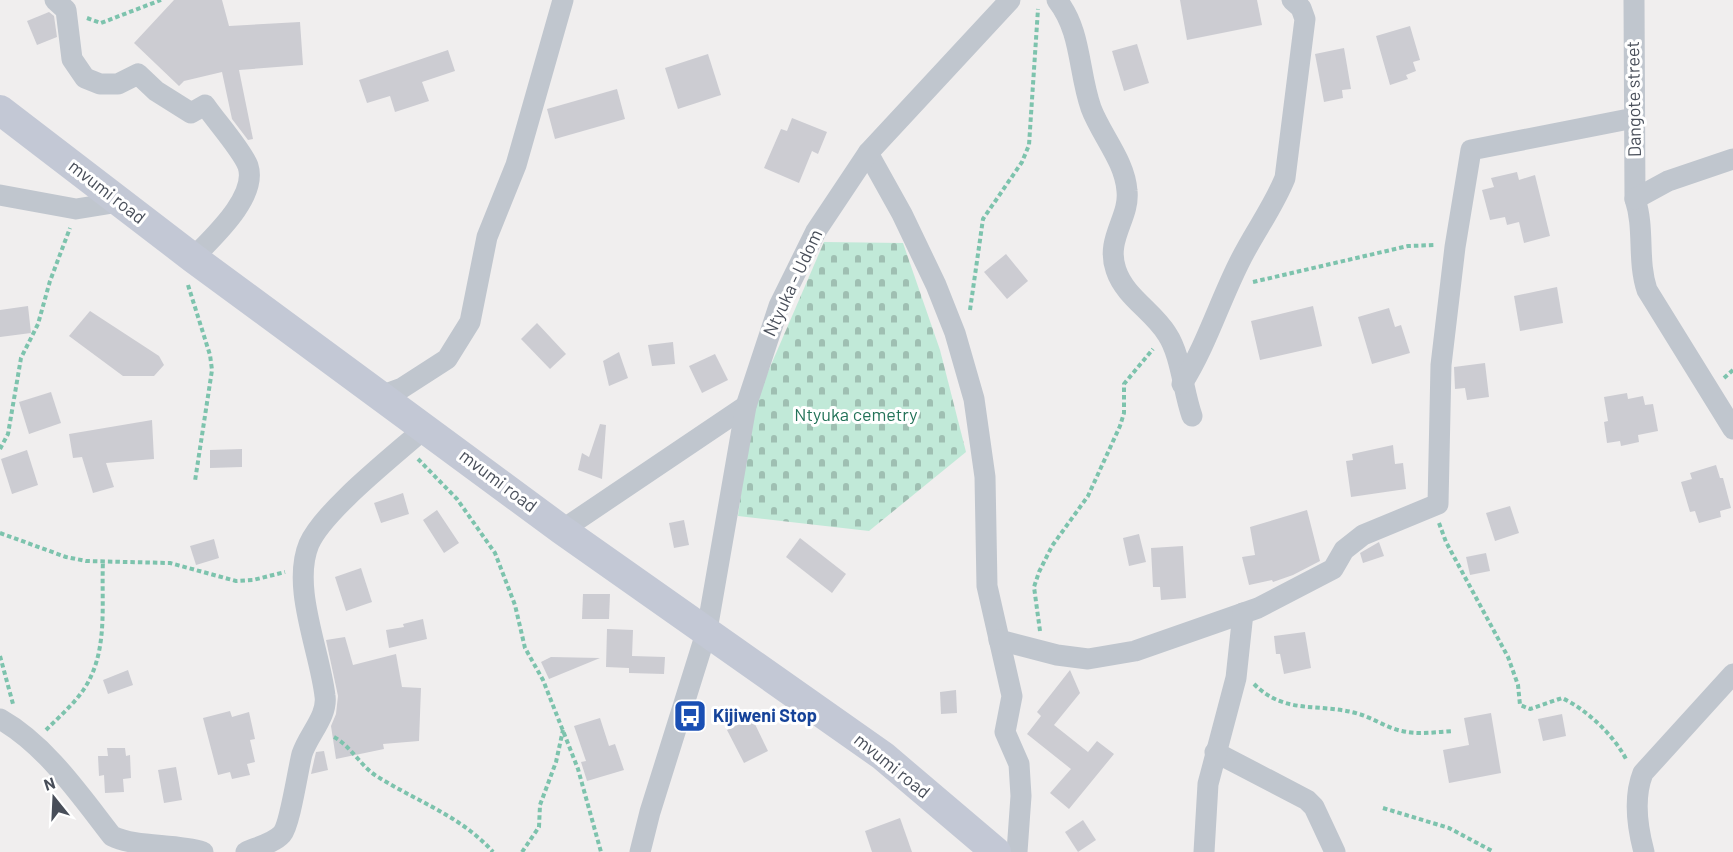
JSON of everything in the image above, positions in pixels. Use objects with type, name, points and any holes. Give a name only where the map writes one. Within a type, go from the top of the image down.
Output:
[{"type":"street","points":[[380,396],[402,387],[447,359],[470,322],[487,237],[516,165],[563,0]]},
{"type":"street","name":"Ntyuka - Udom","points":[[639,851],[707,630],[746,406],[767,339],[797,268],[837,197],[868,153],[1010,0]]},
{"type":"street","points":[[1057,0],[1073,27],[1090,106],[1126,181],[1126,203],[1113,246],[1115,269],[1126,288],[1167,333],[1173,345],[1192,416]]},
{"type":"street","points":[[1182,384],[1197,361],[1227,289],[1285,177],[1305,19],[1301,8],[1292,0]]},
{"type":"street","name":"Dangote street","points":[[1634,0],[1635,199],[1641,219],[1642,274],[1647,290],[1733,429]]},
{"type":"street","points":[[61,5],[72,58],[86,78],[100,84],[118,84],[138,74],[156,91],[191,113],[205,105],[248,165],[249,180],[234,213],[184,251]]},
{"type":"street","name":"mvumi road","points":[[0,110],[184,251],[380,396],[415,438],[562,530],[707,630],[883,756],[996,852]]},
{"type":"street","points":[[999,640],[1057,655],[1088,659],[1115,655],[1243,613],[1333,568],[1344,550],[1363,536],[1438,504],[1441,365],[1455,246],[1471,150],[1634,118]]},
{"type":"street","points":[[868,153],[925,261],[955,333],[968,374],[984,459],[987,586],[1012,696],[1005,732],[1019,764],[1021,796],[1017,852]]},
{"type":"street","points":[[1635,199],[1668,181],[1733,159]]},
{"type":"street","points":[[0,195],[76,209],[119,202]]},
{"type":"street","points":[[562,530],[746,406]]},
{"type":"street","points":[[246,852],[274,840],[285,830],[303,753],[324,711],[326,697],[312,641],[302,568],[310,542],[331,513],[415,438]]},
{"type":"street","points":[[1204,852],[1208,784],[1239,664],[1243,613]]},
{"type":"street","points":[[1644,852],[1638,827],[1638,786],[1644,773],[1733,674]]},
{"type":"street","points":[[17,730],[70,783],[112,836],[123,841],[166,844],[202,852]]},
{"type":"street","points":[[1215,752],[1307,800],[1314,807],[1335,852]]},
{"type":"path","points":[[61,5],[101,22],[161,0]]},
{"type":"path","points":[[969,321],[978,242],[983,219],[1022,162],[1029,145],[1035,42],[1040,0]]},
{"type":"path","points":[[0,449],[8,434],[21,358],[38,324],[50,281],[76,209]]},
{"type":"path","points":[[1227,289],[1319,265],[1408,246],[1455,246]]},
{"type":"path","points":[[184,251],[212,370],[195,481]]},
{"type":"path","points":[[1041,650],[1034,587],[1039,572],[1052,546],[1088,496],[1120,426],[1124,413],[1124,384],[1167,333]]},
{"type":"path","points":[[415,438],[495,553],[515,605],[525,648],[543,680],[563,729],[601,852]]},
{"type":"path","points":[[1438,504],[1438,521],[1446,542],[1491,622],[1515,671],[1520,705],[1530,709],[1562,698],[1571,702],[1612,737],[1625,757],[1638,786]]},
{"type":"path","points":[[0,532],[66,557],[104,561],[170,563],[236,581],[253,580],[302,568]]},
{"type":"path","points":[[0,656],[17,730],[85,688],[95,666],[103,631],[104,561]]},
{"type":"path","points":[[1239,664],[1255,686],[1273,700],[1292,706],[1358,714],[1400,731],[1420,734],[1453,731]]},
{"type":"path","points":[[314,728],[337,739],[377,777],[427,802],[468,828],[493,852]]},
{"type":"path","points":[[522,852],[539,827],[540,805],[556,762],[563,729]]},
{"type":"path","points":[[1383,808],[1449,828],[1494,852]]},
{"type":"green space","name":"Ntyuka cemetry","points":[[824,242],[903,243],[940,350],[966,452],[869,531],[738,516],[752,409]]},
{"type":"building","points":[[174,0],[222,0],[229,26],[300,22],[303,65],[239,70],[253,139],[248,140],[232,119],[222,72],[184,81],[179,86],[134,43]]},
{"type":"building","points":[[1180,0],[1257,0],[1262,25],[1187,40]]},
{"type":"building","points":[[49,12],[54,16],[57,37],[37,45],[27,21]]},
{"type":"building","points":[[1410,26],[1420,60],[1413,62],[1416,71],[1406,75],[1408,79],[1390,85],[1376,36]]},
{"type":"building","points":[[1137,44],[1149,83],[1124,91],[1112,51]]},
{"type":"building","points":[[1344,48],[1351,89],[1342,90],[1343,98],[1324,102],[1315,54]]},
{"type":"building","points":[[448,50],[455,71],[422,82],[429,101],[395,112],[390,96],[367,103],[359,80]]},
{"type":"building","points":[[708,54],[721,95],[678,109],[665,68]]},
{"type":"building","points":[[617,89],[625,119],[555,139],[547,109]]},
{"type":"building","points":[[792,118],[827,132],[818,154],[812,151],[799,183],[764,168],[781,129],[787,131]]},
{"type":"building","points":[[1517,172],[1519,180],[1535,175],[1550,236],[1524,243],[1519,222],[1507,225],[1505,217],[1490,220],[1482,190],[1494,187],[1491,178]]},
{"type":"building","points":[[1006,254],[1028,281],[1007,299],[984,272]]},
{"type":"building","points":[[1557,287],[1563,323],[1520,331],[1514,296]]},
{"type":"building","points":[[28,306],[31,333],[0,337],[0,310]]},
{"type":"building","points":[[1313,306],[1322,346],[1260,360],[1251,321]]},
{"type":"building","points":[[1389,308],[1395,327],[1401,325],[1410,353],[1372,364],[1358,317]]},
{"type":"building","points":[[90,311],[159,356],[164,365],[154,376],[123,376],[69,336]]},
{"type":"building","points":[[537,323],[566,354],[550,369],[521,339]]},
{"type":"building","points":[[673,342],[675,364],[652,366],[648,345]]},
{"type":"building","points":[[619,352],[628,378],[609,386],[603,361]]},
{"type":"building","points":[[715,354],[728,380],[702,393],[689,366]]},
{"type":"building","points":[[1485,363],[1489,397],[1467,400],[1465,388],[1455,389],[1454,367]]},
{"type":"building","points":[[51,392],[61,423],[29,434],[19,402]]},
{"type":"building","points":[[1627,393],[1628,399],[1643,396],[1645,405],[1653,404],[1658,431],[1638,435],[1639,442],[1621,446],[1620,441],[1607,443],[1604,422],[1608,421],[1604,397]]},
{"type":"building","points":[[152,420],[154,459],[106,463],[114,487],[93,493],[82,457],[73,458],[69,434]]},
{"type":"building","points":[[600,424],[606,425],[602,479],[578,470],[582,453],[589,457]]},
{"type":"building","points":[[1393,445],[1395,464],[1403,463],[1406,489],[1351,497],[1346,461],[1353,460],[1352,454]]},
{"type":"building","points":[[242,449],[242,467],[210,468],[210,450]]},
{"type":"building","points":[[27,450],[38,485],[12,494],[1,459]]},
{"type":"building","points":[[1716,465],[1720,478],[1723,478],[1731,508],[1720,511],[1721,517],[1699,523],[1695,511],[1690,512],[1681,482],[1692,479],[1690,473]]},
{"type":"building","points":[[403,493],[409,514],[381,523],[374,503]]},
{"type":"building","points":[[1510,506],[1519,533],[1495,541],[1486,513]]},
{"type":"building","points":[[437,510],[459,543],[444,553],[423,520]]},
{"type":"building","points":[[1307,510],[1320,561],[1273,582],[1272,580],[1249,585],[1242,557],[1255,555],[1250,527]]},
{"type":"building","points":[[684,520],[689,545],[674,548],[669,523]]},
{"type":"building","points":[[1139,534],[1146,562],[1129,566],[1123,538]]},
{"type":"building","points":[[800,538],[846,574],[832,593],[786,557]]},
{"type":"building","points":[[214,539],[219,558],[196,565],[190,546]]},
{"type":"building","points":[[1379,542],[1384,556],[1363,563],[1360,553]]},
{"type":"building","points":[[1183,546],[1186,598],[1161,600],[1160,587],[1153,587],[1151,548]]},
{"type":"building","points":[[1486,553],[1490,571],[1470,575],[1466,557]]},
{"type":"building","points":[[361,568],[372,602],[346,611],[335,577]]},
{"type":"building","points":[[583,594],[610,594],[609,619],[582,619]]},
{"type":"building","points":[[423,619],[427,639],[389,648],[386,630],[404,627],[403,624]]},
{"type":"building","points":[[607,629],[633,630],[632,656],[665,657],[664,674],[629,673],[629,668],[606,667]]},
{"type":"building","points":[[1305,632],[1311,668],[1284,674],[1280,654],[1276,654],[1274,636]]},
{"type":"building","points":[[345,637],[353,665],[396,654],[402,687],[421,688],[419,741],[383,744],[384,749],[336,759],[331,726],[336,714],[338,696],[326,640]]},
{"type":"building","points":[[551,657],[600,658],[549,679],[541,662]]},
{"type":"building","points":[[128,670],[133,685],[108,694],[103,680]]},
{"type":"building","points":[[1070,670],[1080,693],[1054,725],[1088,752],[1097,741],[1114,754],[1069,809],[1050,793],[1071,769],[1027,734],[1041,716],[1037,712]]},
{"type":"building","points":[[956,690],[957,713],[941,714],[940,692]]},
{"type":"building","points":[[230,711],[232,717],[249,712],[255,739],[250,740],[255,762],[247,764],[250,775],[232,779],[230,772],[218,775],[203,718]]},
{"type":"building","points":[[1491,713],[1501,773],[1449,783],[1443,750],[1469,745],[1464,718]]},
{"type":"building","points":[[1562,714],[1566,736],[1543,741],[1538,719]]},
{"type":"building","points":[[600,718],[609,746],[615,744],[624,770],[587,781],[581,762],[586,761],[574,726]]},
{"type":"building","points":[[752,718],[768,751],[744,763],[727,730]]},
{"type":"building","points":[[107,748],[125,748],[126,756],[130,755],[131,778],[123,779],[124,792],[105,793],[104,775],[99,776],[98,756],[108,756]]},
{"type":"building","points":[[324,751],[328,770],[311,774],[316,752]]},
{"type":"building","points":[[176,767],[182,800],[164,803],[158,770]]},
{"type":"building","points":[[900,818],[912,852],[872,852],[865,831]]},
{"type":"building","points":[[1083,820],[1096,840],[1078,852],[1065,832]]},
{"type":"place","name":"Kijiweni Stop","points":[[690,716]]}]
